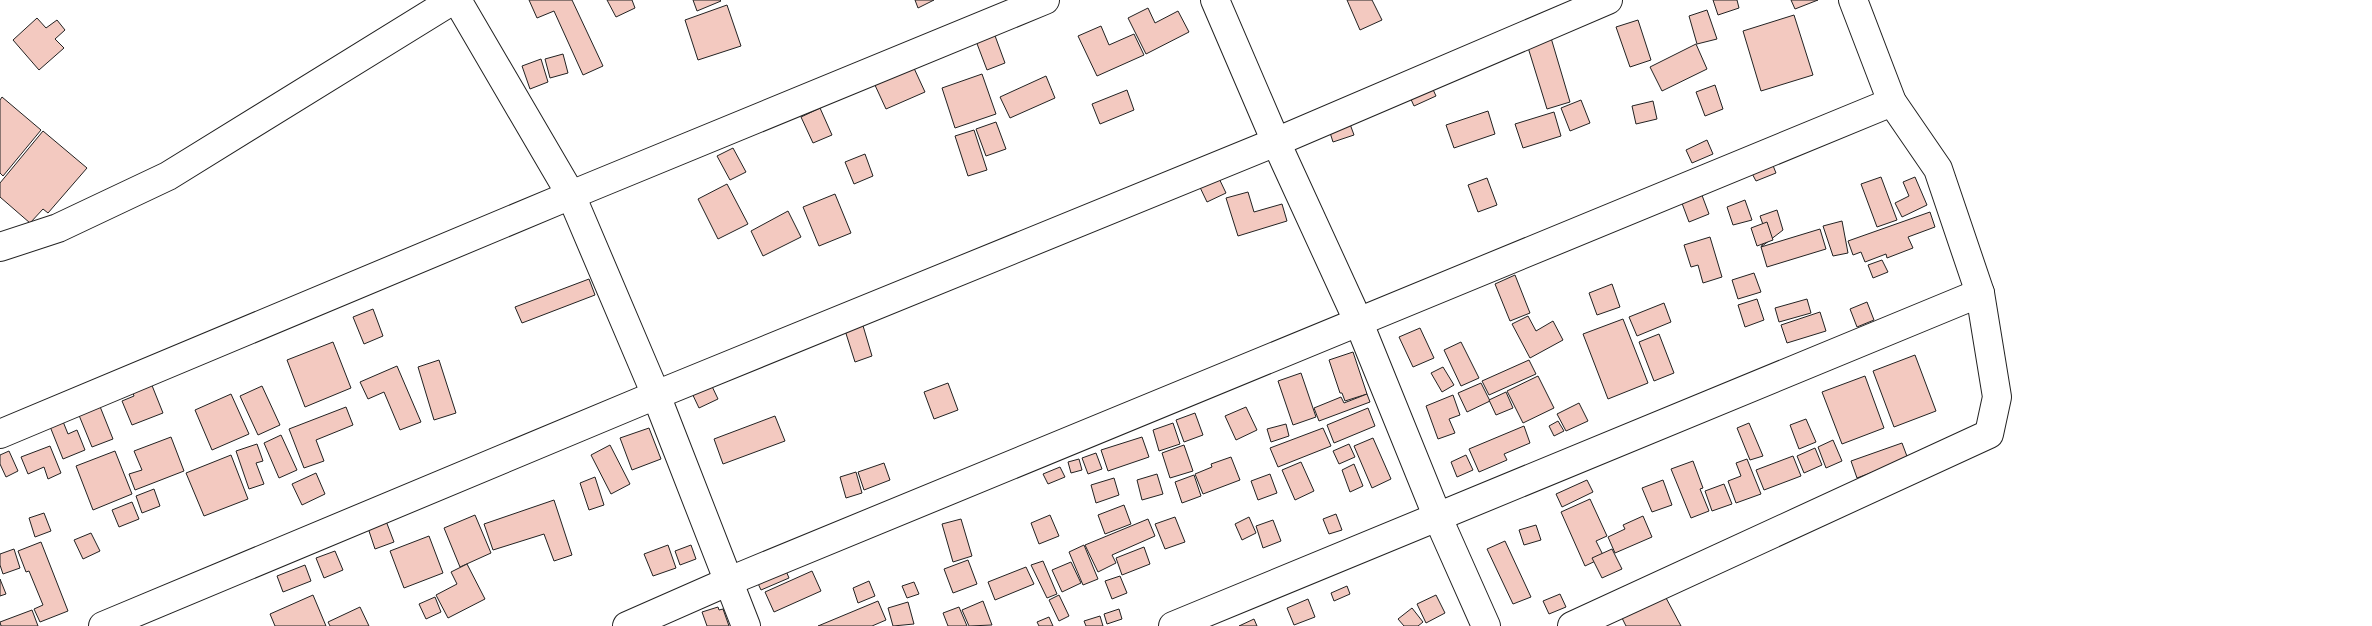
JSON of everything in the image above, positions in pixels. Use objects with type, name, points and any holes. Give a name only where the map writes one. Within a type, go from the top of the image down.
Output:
[{"type":"street","points":[[0,247],[58,228],[168,176],[453,0]]},
{"type":"street","points":[[457,0],[572,195],[656,395],[727,582],[746,626]]},
{"type":"street","points":[[0,434],[1045,0]]},
{"type":"street","points":[[1215,0],[1276,142],[1359,323],[1438,518],[1486,626]]},
{"type":"street","points":[[103,626],[656,395],[1276,142],[1608,0]]},
{"type":"street","points":[[1572,626],[1989,434],[1997,397],[1980,293],[1938,169],[1892,102],[1853,0]]},
{"type":"street","points":[[627,626],[727,582],[1892,102]]},
{"type":"street","points":[[1173,626],[1980,293]]},
{"type":"building","points":[[529,0],[572,0],[603,66],[583,75],[554,11],[537,18]]},
{"type":"building","points":[[607,0],[632,0],[635,8],[616,17]]},
{"type":"building","points":[[693,0],[720,0],[721,1],[697,11]]},
{"type":"building","points":[[915,0],[934,0],[918,8]]},
{"type":"building","points":[[1347,0],[1372,0],[1382,20],[1360,30]]},
{"type":"building","points":[[1713,0],[1737,0],[1739,8],[1718,15]]},
{"type":"building","points":[[1791,0],[1818,0],[1795,9]]},
{"type":"building","points":[[727,5],[741,46],[698,60],[685,20]]},
{"type":"building","points":[[1148,8],[1155,23],[1178,11],[1189,32],[1146,54],[1128,18]]},
{"type":"building","points":[[1707,10],[1717,39],[1697,44],[1689,16]]},
{"type":"building","points":[[1794,15],[1813,75],[1761,91],[1743,31]]},
{"type":"building","points":[[37,18],[46,28],[57,20],[65,30],[55,39],[64,48],[39,70],[13,40]]},
{"type":"building","points":[[1638,20],[1651,60],[1630,67],[1616,27]]},
{"type":"building","points":[[1546,21],[1570,102],[1547,109],[1522,28]]},
{"type":"building","points":[[1101,26],[1109,45],[1134,34],[1144,55],[1097,76],[1078,36]]},
{"type":"building","points":[[994,33],[1005,63],[987,70],[976,41]]},
{"type":"building","points":[[1696,44],[1707,69],[1662,91],[1650,67]]},
{"type":"building","points":[[563,54],[568,73],[550,78],[545,59]]},
{"type":"building","points":[[541,59],[548,82],[530,89],[522,66]]},
{"type":"building","points":[[913,66],[925,92],[886,109],[874,83]]},
{"type":"building","points":[[982,74],[996,114],[955,128],[942,88]]},
{"type":"building","points":[[1426,74],[1436,96],[1414,106],[1404,84]]},
{"type":"building","points":[[1046,76],[1055,98],[1010,118],[1000,97]]},
{"type":"building","points":[[1715,85],[1723,109],[1705,116],[1696,92]]},
{"type":"building","points":[[1127,90],[1134,110],[1100,124],[1092,104]]},
{"type":"building","points":[[2,97],[41,130],[3,176],[0,173],[0,100]]},
{"type":"building","points":[[1581,100],[1590,123],[1570,131],[1561,108]]},
{"type":"building","points":[[1653,101],[1657,119],[1636,124],[1632,106]]},
{"type":"building","points":[[820,108],[832,135],[813,143],[801,117]]},
{"type":"building","points":[[1488,111],[1495,134],[1454,148],[1446,125]]},
{"type":"building","points":[[1554,112],[1561,136],[1523,148],[1515,124]]},
{"type":"building","points":[[1346,113],[1354,135],[1333,142],[1326,120]]},
{"type":"building","points":[[996,122],[1006,149],[986,156],[976,129]]},
{"type":"building","points":[[974,130],[987,170],[968,176],[955,136]]},
{"type":"building","points":[[43,131],[87,168],[48,213],[43,209],[30,223],[0,197],[0,183]]},
{"type":"building","points":[[1707,140],[1713,154],[1692,163],[1686,150]]},
{"type":"building","points":[[733,148],[746,172],[730,180],[717,156]]},
{"type":"building","points":[[865,154],[873,176],[854,184],[845,162]]},
{"type":"building","points":[[1770,158],[1776,173],[1756,181],[1748,166]]},
{"type":"building","points":[[1215,170],[1226,193],[1207,202],[1196,179]]},
{"type":"building","points":[[1881,177],[1897,220],[1877,227],[1861,184]]},
{"type":"building","points":[[1915,177],[1927,205],[1902,217],[1895,203],[1909,196],[1903,182]]},
{"type":"building","points":[[1487,178],[1497,205],[1478,212],[1468,185]]},
{"type":"building","points":[[727,184],[748,224],[718,239],[698,199]]},
{"type":"building","points":[[1700,190],[1709,214],[1689,222],[1680,198]]},
{"type":"building","points":[[1248,192],[1254,212],[1282,204],[1287,221],[1238,236],[1226,198]]},
{"type":"building","points":[[835,194],[851,233],[819,246],[803,207]]},
{"type":"building","points":[[1745,200],[1752,220],[1733,225],[1727,207]]},
{"type":"building","points":[[1777,210],[1783,230],[1761,247],[1767,236],[1760,216]]},
{"type":"building","points":[[788,211],[801,237],[763,256],[751,231]]},
{"type":"building","points":[[1930,212],[1935,227],[1908,237],[1913,248],[1887,258],[1886,254],[1865,262],[1861,252],[1853,255],[1848,241]]},
{"type":"building","points":[[1842,221],[1848,253],[1833,256],[1823,226]]},
{"type":"building","points":[[1767,222],[1773,240],[1757,246],[1751,228]]},
{"type":"building","points":[[1820,229],[1826,249],[1767,267],[1761,247]]},
{"type":"building","points":[[1710,237],[1722,277],[1703,283],[1698,265],[1691,267],[1684,245]]},
{"type":"building","points":[[1882,260],[1888,272],[1873,278],[1868,265]]},
{"type":"building","points":[[1754,273],[1761,292],[1738,299],[1732,280]]},
{"type":"building","points":[[1515,275],[1530,313],[1510,321],[1495,284]]},
{"type":"building","points":[[589,279],[595,295],[522,323],[515,307]]},
{"type":"building","points":[[1612,284],[1620,307],[1597,315],[1589,293]]},
{"type":"building","points":[[1757,299],[1764,320],[1745,327],[1738,305]]},
{"type":"building","points":[[1807,299],[1811,313],[1779,322],[1775,308]]},
{"type":"building","points":[[1867,302],[1874,320],[1857,327],[1850,309]]},
{"type":"building","points":[[1664,303],[1671,322],[1637,336],[1629,317]]},
{"type":"building","points":[[373,309],[383,336],[364,344],[353,317]]},
{"type":"building","points":[[1820,312],[1826,331],[1787,343],[1781,325]]},
{"type":"building","points":[[1528,316],[1536,331],[1553,321],[1563,340],[1530,358],[1512,324]]},
{"type":"building","points":[[861,319],[872,356],[855,362],[843,324]]},
{"type":"building","points":[[1623,319],[1648,383],[1608,399],[1583,334]]},
{"type":"building","points":[[1420,328],[1434,358],[1413,367],[1399,337]]},
{"type":"building","points":[[1659,334],[1674,373],[1654,381],[1639,342]]},
{"type":"building","points":[[333,342],[351,388],[305,407],[287,360]]},
{"type":"building","points":[[1461,342],[1479,378],[1461,386],[1444,350]]},
{"type":"building","points":[[1353,352],[1367,394],[1345,401],[1342,393],[1340,393],[1329,360]]},
{"type":"building","points":[[1915,355],[1936,411],[1894,427],[1873,371]]},
{"type":"building","points":[[439,360],[456,413],[434,420],[418,367]]},
{"type":"building","points":[[1529,360],[1536,374],[1489,395],[1482,381]]},
{"type":"building","points":[[397,366],[421,422],[400,430],[384,392],[368,399],[360,382]]},
{"type":"building","points":[[1443,367],[1454,385],[1442,392],[1431,373]]},
{"type":"building","points":[[1301,373],[1316,417],[1293,425],[1278,381]]},
{"type":"building","points":[[1538,376],[1554,408],[1523,423],[1507,391]]},
{"type":"building","points":[[1865,376],[1884,428],[1842,444],[1822,392]]},
{"type":"building","points":[[709,380],[718,399],[699,408],[690,389]]},
{"type":"building","points":[[151,383],[163,413],[132,425],[122,401],[134,396],[132,390]]},
{"type":"building","points":[[948,383],[958,410],[934,419],[924,392]]},
{"type":"building","points":[[1481,383],[1490,401],[1467,412],[1458,393]]},
{"type":"building","points":[[262,386],[280,425],[258,435],[240,396]]},
{"type":"building","points":[[1506,392],[1513,408],[1496,415],[1489,400]]},
{"type":"building","points":[[231,394],[249,434],[212,450],[195,410]]},
{"type":"building","points":[[1367,394],[1370,402],[1319,421],[1314,408],[1341,397],[1344,403]]},
{"type":"building","points":[[1453,395],[1460,415],[1449,419],[1455,433],[1438,439],[1426,406]]},
{"type":"building","points":[[97,399],[113,439],[92,447],[76,408]]},
{"type":"building","points":[[1579,403],[1588,421],[1566,431],[1557,414]]},
{"type":"building","points":[[346,407],[353,425],[316,440],[324,461],[304,468],[289,429]]},
{"type":"building","points":[[1246,407],[1257,430],[1236,440],[1225,416]]},
{"type":"building","points":[[1368,408],[1375,426],[1334,443],[1327,425]]},
{"type":"building","points":[[1195,413],[1203,435],[1184,442],[1176,420]]},
{"type":"building","points":[[60,414],[68,434],[77,430],[85,450],[63,459],[47,419]]},
{"type":"building","points":[[775,416],[785,441],[723,464],[714,439]]},
{"type":"building","points":[[1806,419],[1816,442],[1799,449],[1790,425]]},
{"type":"building","points":[[1558,421],[1564,431],[1554,436],[1549,426]]},
{"type":"building","points":[[1173,423],[1180,444],[1159,451],[1153,430]]},
{"type":"building","points":[[1749,423],[1763,456],[1750,460],[1737,428]]},
{"type":"building","points":[[1286,424],[1289,436],[1271,442],[1267,429]]},
{"type":"building","points":[[1524,426],[1530,443],[1504,454],[1507,460],[1479,472],[1469,449]]},
{"type":"building","points":[[649,428],[661,459],[632,470],[620,438]]},
{"type":"building","points":[[1323,428],[1331,446],[1278,467],[1270,448]]},
{"type":"building","points":[[281,435],[297,470],[279,478],[264,443]]},
{"type":"building","points":[[171,437],[184,471],[135,490],[129,474],[142,470],[134,451]]},
{"type":"building","points":[[1142,437],[1149,457],[1108,471],[1101,450]]},
{"type":"building","points":[[1373,438],[1391,479],[1372,488],[1354,446]]},
{"type":"building","points":[[1833,440],[1842,461],[1826,468],[1818,447]]},
{"type":"building","points":[[1902,443],[1908,459],[1857,478],[1851,461]]},
{"type":"building","points":[[257,444],[263,461],[256,463],[264,484],[249,489],[236,451]]},
{"type":"building","points":[[1349,444],[1355,457],[1339,464],[1333,451]]},
{"type":"building","points":[[610,445],[630,484],[611,494],[591,455]]},
{"type":"building","points":[[1184,445],[1193,471],[1170,478],[1162,453]]},
{"type":"building","points":[[50,446],[61,473],[48,479],[44,467],[28,474],[21,457]]},
{"type":"building","points":[[1815,448],[1822,465],[1804,473],[1797,456]]},
{"type":"building","points":[[9,451],[18,471],[6,477],[0,464],[0,455]]},
{"type":"building","points":[[115,451],[132,494],[93,510],[76,466]]},
{"type":"building","points":[[1096,453],[1102,469],[1088,474],[1082,458]]},
{"type":"building","points":[[231,455],[248,499],[204,516],[186,473]]},
{"type":"building","points":[[1466,455],[1473,470],[1457,477],[1451,462]]},
{"type":"building","points":[[1793,456],[1801,476],[1764,490],[1756,470]]},
{"type":"building","points":[[1231,457],[1240,480],[1203,494],[1195,474],[1212,467],[1211,464]]},
{"type":"building","points":[[1079,459],[1082,470],[1071,473],[1068,462]]},
{"type":"building","points":[[1747,459],[1761,494],[1736,503],[1728,481],[1741,476],[1736,463]]},
{"type":"building","points":[[1693,461],[1703,488],[1700,489],[1709,511],[1691,518],[1671,469]]},
{"type":"building","points":[[1301,462],[1314,491],[1295,500],[1282,470]]},
{"type":"building","points":[[884,463],[890,480],[864,490],[858,472]]},
{"type":"building","points":[[1354,464],[1363,486],[1350,492],[1342,470]]},
{"type":"building","points":[[1060,467],[1065,477],[1048,484],[1043,474]]},
{"type":"building","points":[[856,472],[862,493],[846,498],[840,477]]},
{"type":"building","points":[[316,473],[325,494],[302,505],[292,484]]},
{"type":"building","points":[[1157,474],[1163,494],[1142,500],[1137,480]]},
{"type":"building","points":[[1270,474],[1277,493],[1258,500],[1251,481]]},
{"type":"building","points":[[1194,475],[1201,496],[1182,503],[1175,482]]},
{"type":"building","points":[[595,477],[604,505],[589,510],[580,483]]},
{"type":"building","points":[[1114,478],[1119,495],[1096,503],[1091,485]]},
{"type":"building","points":[[1587,480],[1593,492],[1562,507],[1556,494]]},
{"type":"building","points":[[1663,480],[1672,505],[1652,512],[1642,488]]},
{"type":"building","points":[[1724,484],[1732,504],[1712,511],[1705,491]]},
{"type":"building","points":[[154,489],[160,506],[142,513],[136,496]]},
{"type":"building","points":[[1590,499],[1607,536],[1596,541],[1604,557],[1585,566],[1561,512]]},
{"type":"building","points":[[554,500],[572,555],[554,561],[544,534],[493,550],[484,524]]},
{"type":"building","points":[[132,502],[139,519],[119,527],[112,510]]},
{"type":"building","points":[[1124,505],[1131,524],[1105,534],[1098,515]]},
{"type":"building","points":[[44,513],[51,531],[35,537],[29,518]]},
{"type":"building","points":[[1336,514],[1342,530],[1329,534],[1323,519]]},
{"type":"building","points":[[475,515],[491,553],[460,567],[444,528]]},
{"type":"building","points":[[1050,515],[1059,536],[1039,544],[1031,523]]},
{"type":"building","points":[[1643,516],[1652,537],[1615,553],[1608,537],[1625,529],[1623,525]]},
{"type":"building","points":[[1175,517],[1185,542],[1165,549],[1155,524]]},
{"type":"building","points":[[1249,517],[1256,533],[1242,540],[1235,524]]},
{"type":"building","points":[[961,519],[972,556],[953,562],[942,524]]},
{"type":"building","points":[[1148,519],[1155,536],[1112,555],[1116,563],[1098,572],[1085,545]]},
{"type":"building","points":[[1273,520],[1281,541],[1263,548],[1256,526]]},
{"type":"building","points":[[386,521],[394,542],[375,549],[368,528]]},
{"type":"building","points":[[1536,525],[1541,540],[1524,545],[1519,530]]},
{"type":"building","points":[[91,533],[100,551],[83,559],[74,540]]},
{"type":"building","points":[[429,536],[443,573],[404,588],[390,551]]},
{"type":"building","points":[[1505,541],[1531,597],[1513,604],[1487,549]]},
{"type":"building","points":[[41,542],[68,611],[40,622],[34,609],[43,605],[29,571],[26,572],[18,551]]},
{"type":"building","points":[[668,545],[676,568],[653,576],[644,554]]},
{"type":"building","points":[[691,545],[696,559],[680,565],[675,551]]},
{"type":"building","points":[[1084,545],[1098,579],[1083,585],[1069,552]]},
{"type":"building","points":[[1144,547],[1150,564],[1122,575],[1116,558]]},
{"type":"building","points":[[14,549],[20,568],[3,574],[0,565],[0,554]]},
{"type":"building","points":[[1612,549],[1622,569],[1602,578],[1592,558]]},
{"type":"building","points":[[335,551],[343,570],[324,578],[316,558]]},
{"type":"building","points":[[968,560],[977,584],[953,593],[944,569]]},
{"type":"building","points":[[1043,561],[1057,594],[1047,598],[1031,565]]},
{"type":"building","points":[[1071,562],[1081,583],[1062,592],[1052,570]]},
{"type":"building","points":[[467,564],[485,599],[448,618],[436,595],[457,584],[451,572]]},
{"type":"building","points":[[305,565],[311,581],[283,592],[277,576]]},
{"type":"building","points":[[784,566],[789,578],[761,590],[755,577]]},
{"type":"building","points":[[1026,567],[1034,584],[995,600],[988,582]]},
{"type":"building","points":[[812,571],[821,591],[774,612],[765,592]]},
{"type":"building","points":[[1120,576],[1127,593],[1112,599],[1105,581]]},
{"type":"building","points":[[0,579],[6,594],[0,596]]},
{"type":"building","points":[[869,581],[875,596],[858,603],[853,588]]},
{"type":"building","points":[[914,582],[919,594],[907,598],[902,586]]},
{"type":"building","points":[[1347,586],[1350,594],[1334,601],[1331,593]]},
{"type":"building","points":[[1560,594],[1566,607],[1549,614],[1543,601]]},
{"type":"building","points":[[313,595],[326,626],[275,626],[270,614]]},
{"type":"building","points":[[1059,595],[1069,616],[1059,621],[1049,600]]},
{"type":"building","points":[[1436,595],[1445,613],[1426,623],[1417,604]]},
{"type":"building","points":[[1665,596],[1681,626],[1626,626],[1622,618]]},
{"type":"building","points":[[435,597],[441,612],[426,619],[419,604]]},
{"type":"building","points":[[1308,599],[1315,617],[1294,625],[1287,608]]},
{"type":"building","points":[[878,601],[886,620],[872,626],[818,626]]},
{"type":"building","points":[[983,601],[992,625],[969,626],[962,610]]},
{"type":"building","points":[[908,602],[914,624],[893,626],[888,608]]},
{"type":"building","points":[[360,607],[369,626],[330,626],[328,622]]},
{"type":"building","points":[[718,607],[719,610],[723,609],[729,626],[707,626],[702,612]]},
{"type":"building","points":[[959,607],[967,626],[948,626],[943,613]]},
{"type":"building","points":[[1412,608],[1423,622],[1418,626],[1404,626],[1398,619]]},
{"type":"building","points":[[1119,609],[1122,619],[1107,624],[1104,614]]},
{"type":"building","points":[[32,610],[38,626],[1,626],[0,622]]},
{"type":"building","points":[[1100,616],[1103,626],[1086,626],[1084,621]]},
{"type":"building","points":[[1049,617],[1053,626],[1039,626],[1037,622]]},
{"type":"building","points":[[1254,619],[1257,626],[1239,626]]}]
